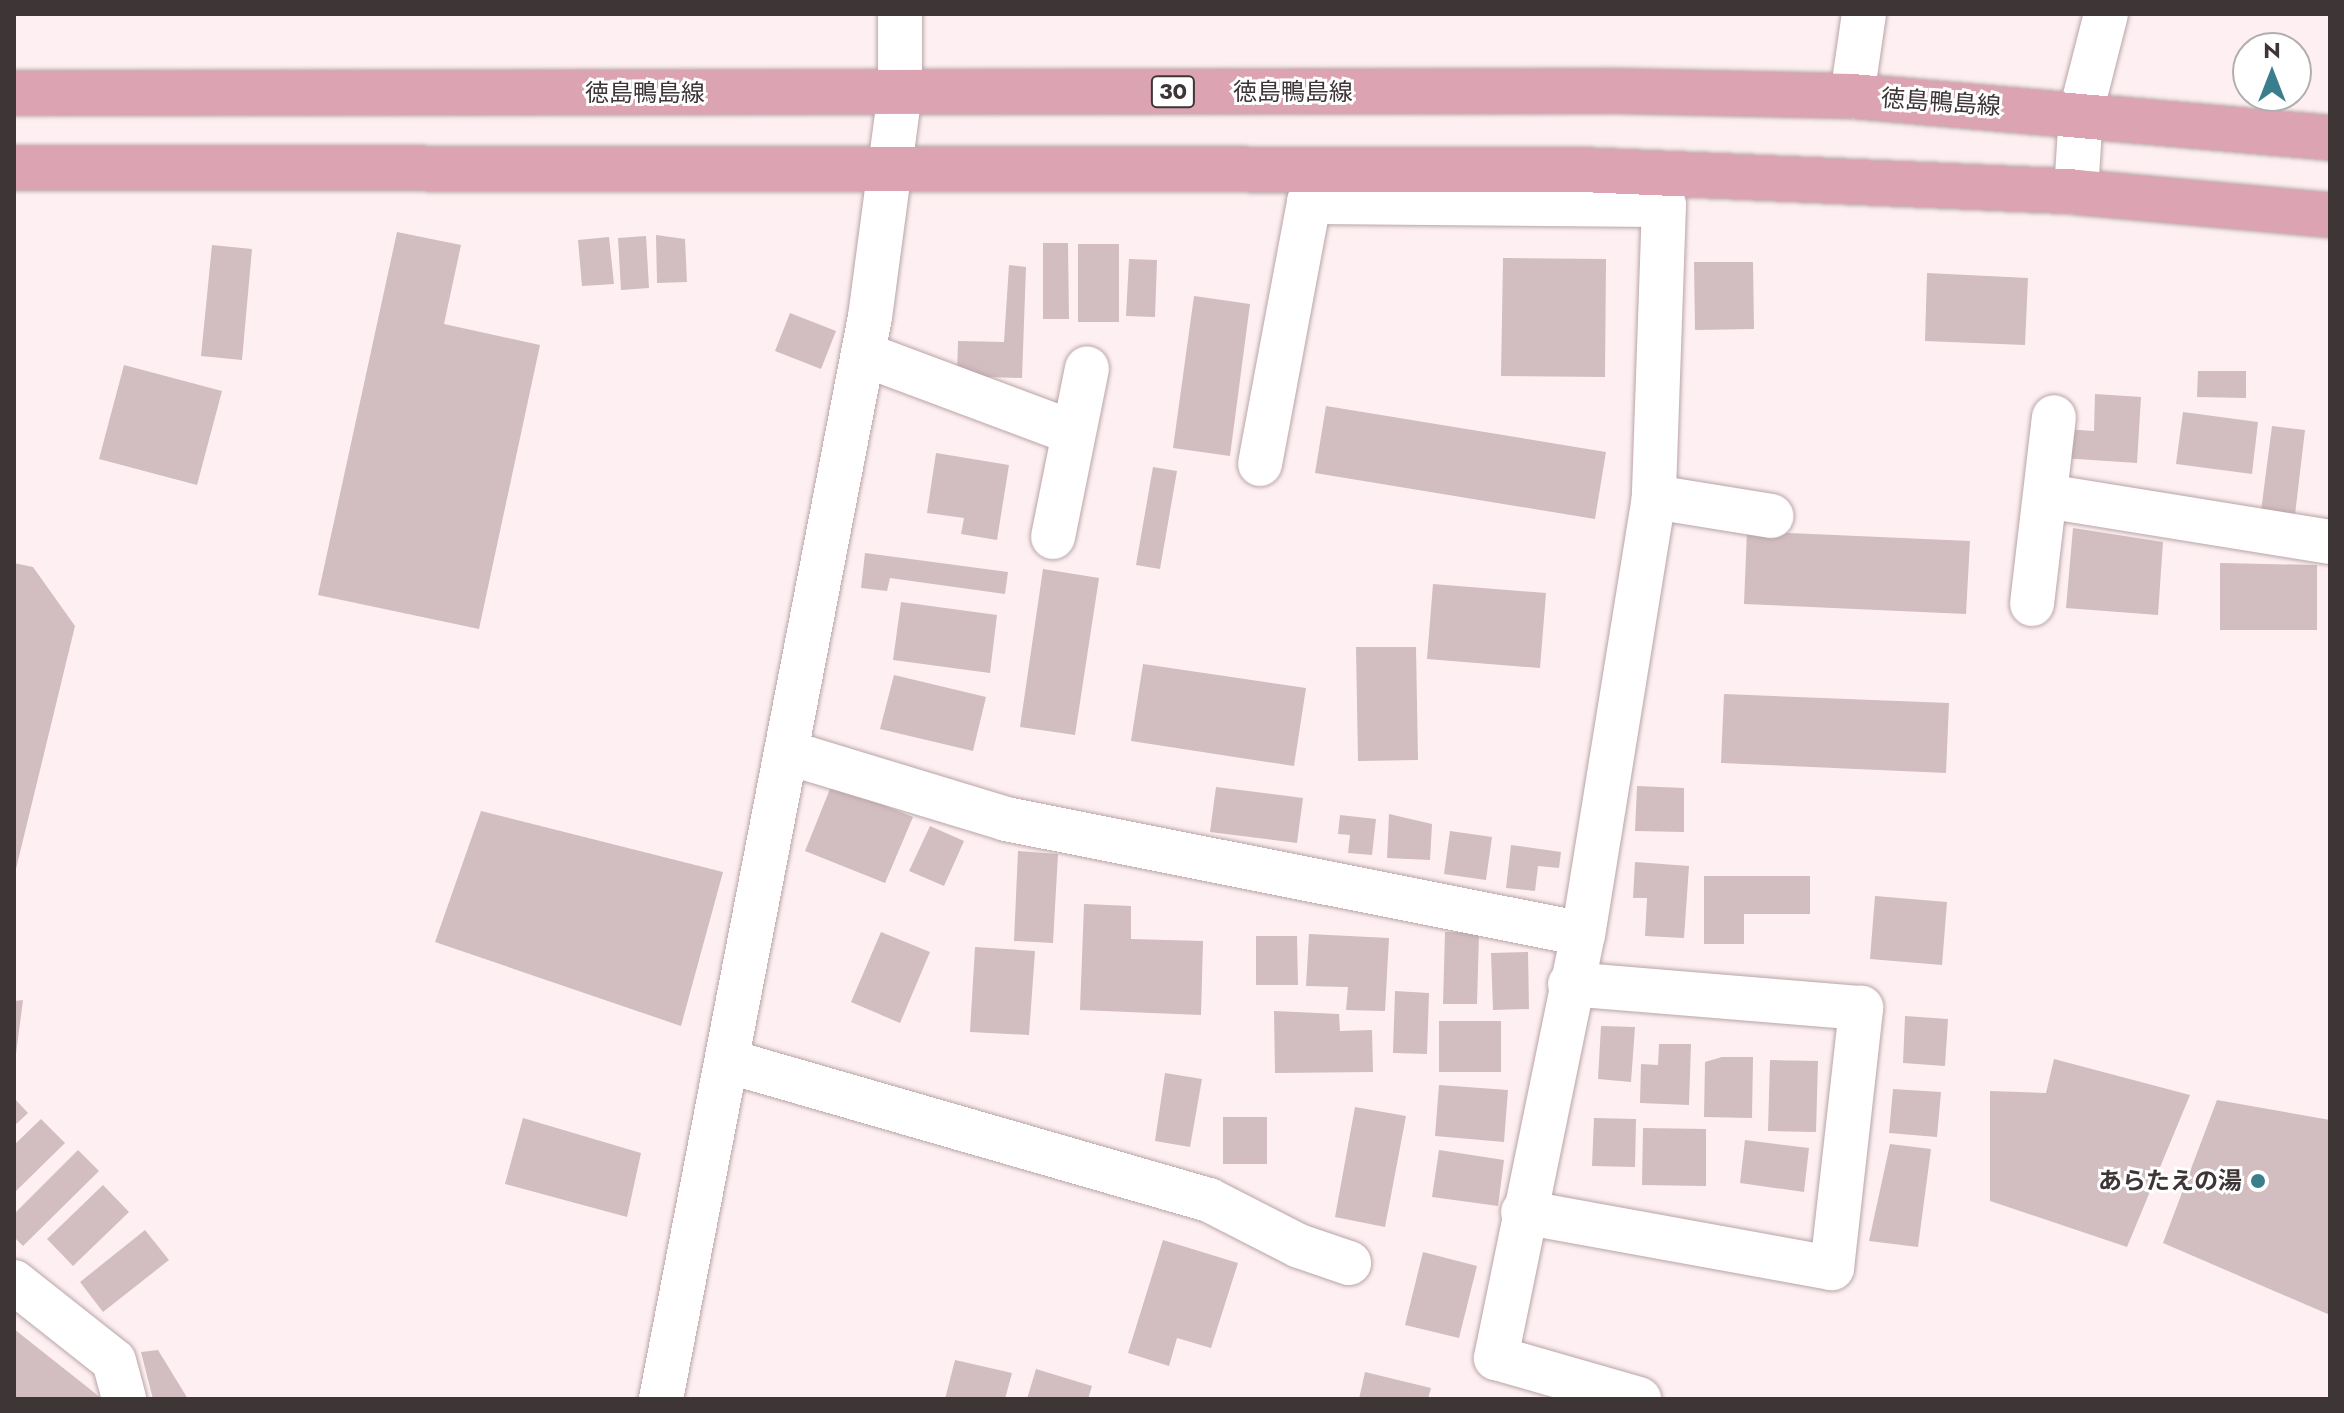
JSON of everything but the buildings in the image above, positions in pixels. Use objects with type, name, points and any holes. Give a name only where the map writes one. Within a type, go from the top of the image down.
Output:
[{"type":"main road","name":"徳島鴨島線","points":[[14,93],[1852,96],[2081,112],[2330,138]]},
{"type":"main road","points":[[14,168],[885,164],[1582,170],[2076,192],[2330,215]]},
{"type":"street","points":[[661,1399],[863,354],[885,164],[900,93],[900,14]]},
{"type":"street","points":[[1852,96],[1864,14]]},
{"type":"street","points":[[2076,192],[2081,112],[2106,14]]},
{"type":"street","points":[[1260,464],[1309,202],[1664,205],[1654,497],[1583,934],[1523,1212],[1496,1358],[1639,1399]]},
{"type":"street","points":[[863,354],[1072,432]]},
{"type":"street","points":[[1053,537],[1087,368]]},
{"type":"street","points":[[2032,604],[2054,417]]},
{"type":"street","points":[[2046,496],[2330,542]]},
{"type":"street","points":[[1654,497],[1771,516]]},
{"type":"street","points":[[786,752],[1006,819],[1583,934]]},
{"type":"street","points":[[1523,1212],[1832,1268],[1861,1008],[1570,984]]},
{"type":"street","points":[[727,1061],[1209,1200],[1299,1246],[1349,1263]]},
{"type":"street","points":[[14,1282],[114,1361],[124,1399]]},
{"type":"place","name":"あらたえの湯","points":[[2258,1181]]}]
